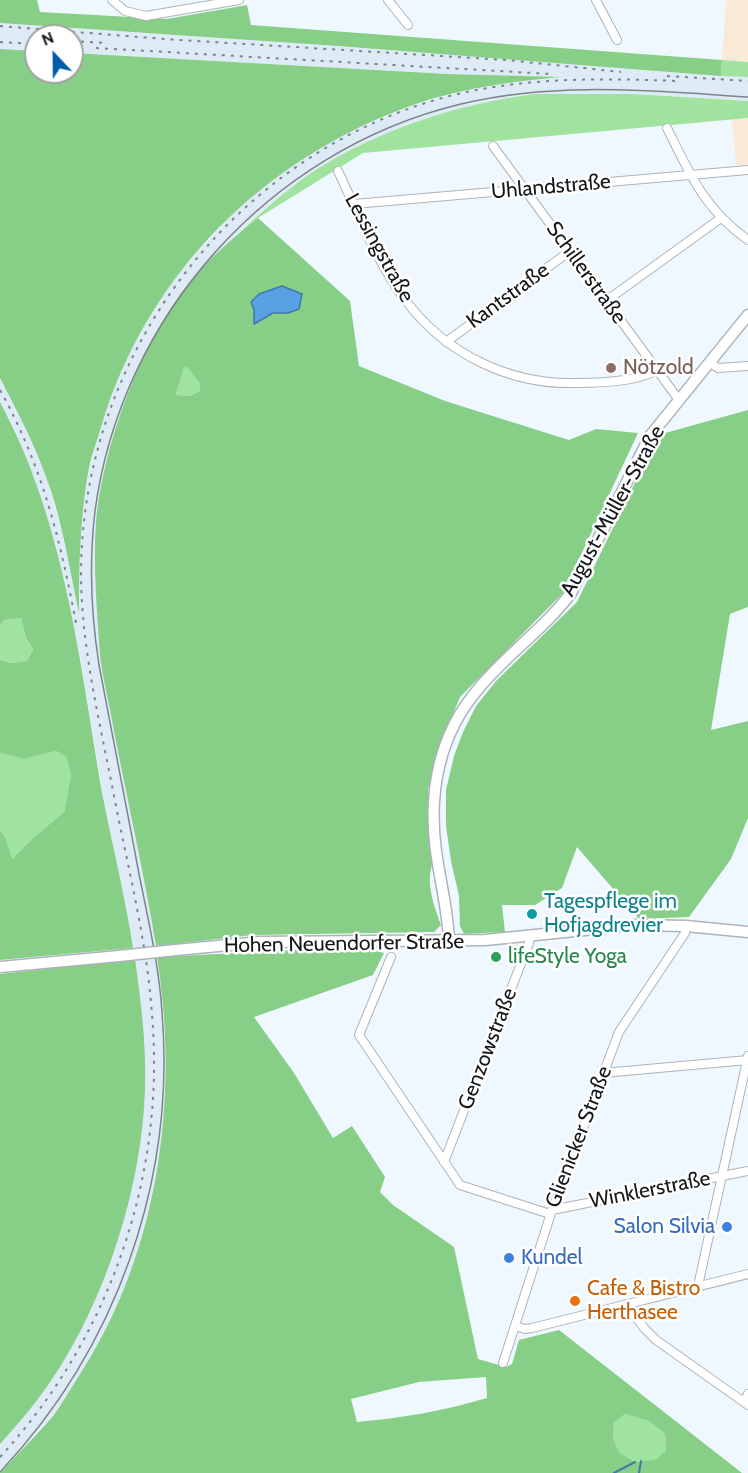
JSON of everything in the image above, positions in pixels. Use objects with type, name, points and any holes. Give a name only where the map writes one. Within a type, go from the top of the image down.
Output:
[{"type":"main road","name":"August-Müller-Straße","points":[[449,941],[436,850],[433,806],[437,768],[449,735],[463,710],[480,687],[571,592],[646,442],[748,315]]},
{"type":"main road","name":"Hohen Neuendorfer Straße","points":[[0,967],[260,942],[449,941],[530,936],[635,925],[686,926],[748,932]]},
{"type":"street","points":[[112,0],[125,11],[146,16],[239,0]]},
{"type":"street","points":[[388,0],[408,25]]},
{"type":"street","points":[[596,0],[617,39]]},
{"type":"street","points":[[667,128],[702,195],[721,218],[748,240]]},
{"type":"street","name":"Schillerstraße","points":[[493,146],[679,400]]},
{"type":"street","name":"Uhlandstraße","points":[[354,204],[748,170]]},
{"type":"street","name":"Lessingstraße","points":[[338,171],[397,288],[416,313],[446,342],[468,356],[516,376],[541,382],[567,384],[643,376],[657,370]]},
{"type":"street","points":[[606,301],[721,218]]},
{"type":"street","name":"Kantstraße","points":[[446,342],[570,251]]},
{"type":"street","points":[[710,362],[721,368],[748,366]]},
{"type":"street","name":"Glienicker Straße","points":[[503,1363],[551,1212],[621,1027],[685,933],[686,926]]},
{"type":"street","name":"Genzowstraße","points":[[444,1162],[530,936]]},
{"type":"street","points":[[391,957],[359,1035],[460,1185],[551,1212]]},
{"type":"street","points":[[603,1073],[748,1059],[698,1286]]},
{"type":"street","name":"Winklerstraße","points":[[551,1212],[748,1171]]},
{"type":"street","points":[[515,1326],[532,1328],[747,1274],[748,1285]]},
{"type":"street","points":[[626,1304],[656,1340],[747,1400]]},
{"type":"shaded area","points":[[726,0],[748,0],[748,62],[722,60]]},
{"type":"shaded area","points":[[0,23],[24,25],[24,50],[0,49]]},
{"type":"shaded area","points":[[84,29],[748,77],[748,101],[634,94],[535,94],[511,97],[362,144],[311,173],[263,210],[193,278],[167,315],[141,364],[123,408],[105,472],[96,524],[96,588],[101,657],[153,929],[163,996],[165,1112],[159,1160],[149,1211],[134,1265],[90,1360],[53,1415],[0,1473],[0,1444],[39,1398],[66,1356],[91,1310],[112,1255],[127,1206],[138,1156],[145,1058],[140,996],[130,931],[103,794],[81,661],[53,537],[35,480],[13,425],[0,402],[0,378],[46,475],[79,609],[80,523],[90,466],[108,404],[127,357],[153,310],[180,271],[225,222],[255,194],[304,157],[352,131],[414,105],[508,82],[553,78],[84,54]]},
{"type":"shaded area","points":[[748,118],[748,164],[736,165],[732,119]]},
{"type":"green space","points":[[0,0],[37,0],[40,12],[167,19],[247,5],[251,25],[722,60],[721,76],[84,29],[84,24],[0,23]]},
{"type":"green space","points":[[0,49],[24,50],[24,84],[84,84],[84,54],[447,74],[560,77],[449,94],[413,105],[359,128],[308,156],[261,189],[219,228],[181,271],[149,318],[122,369],[102,424],[90,462],[86,486],[80,558],[79,613],[65,543],[51,491],[30,437],[0,378]]},
{"type":"green space","points":[[722,60],[748,62],[748,77],[721,76]]},
{"type":"green space","points":[[535,94],[634,94],[748,101],[748,118],[363,153],[258,218],[237,235],[301,180],[363,144],[418,121],[447,112]]},
{"type":"green space","points":[[258,218],[350,301],[359,366],[445,401],[569,440],[596,429],[638,433],[563,593],[460,697],[439,748],[428,789],[432,865],[430,888],[441,925],[434,932],[253,935],[156,946],[101,665],[95,555],[100,492],[116,427],[128,393],[158,330],[194,277],[217,253]],"holes":[[[282,286],[302,295],[288,313],[273,313],[254,324],[254,310],[259,294]],[[187,366],[200,384],[200,391],[190,396],[175,395],[184,368]]]},
{"type":"green space","points":[[187,365],[200,384],[200,391],[190,396],[174,395],[184,368]]},
{"type":"green space","points":[[0,402],[22,447],[40,494],[67,592],[102,792],[133,948],[0,960],[0,830],[5,837],[12,859],[64,812],[71,775],[66,757],[56,751],[24,759],[0,753],[0,660],[12,663],[27,661],[33,649],[26,638],[21,618],[4,620],[0,625]]},
{"type":"green space","points":[[748,410],[748,607],[730,614],[711,730],[748,721],[748,818],[731,859],[689,917],[639,919],[577,847],[562,888],[535,905],[502,905],[505,932],[464,934],[460,926],[459,896],[446,826],[446,790],[454,756],[476,706],[497,680],[577,602],[658,435]]},
{"type":"green space","points":[[21,618],[26,638],[33,649],[27,661],[12,663],[0,660],[0,625],[4,620]]},
{"type":"green space","points":[[56,751],[66,757],[71,775],[64,812],[11,860],[5,837],[0,830],[0,753],[24,759]]},
{"type":"green space","points":[[297,950],[344,952],[372,950],[384,953],[373,975],[254,1017],[294,1073],[333,1138],[352,1126],[385,1177],[380,1192],[393,1205],[454,1247],[478,1359],[506,1367],[512,1364],[519,1340],[559,1330],[742,1473],[0,1473],[53,1416],[75,1382],[103,1334],[126,1284],[143,1231],[156,1177],[163,1122],[166,1067],[157,957]],"holes":[[[486,1377],[487,1398],[406,1416],[357,1422],[351,1399],[419,1382]],[[625,1414],[649,1421],[665,1434],[666,1451],[655,1460],[635,1462],[619,1452],[613,1437],[614,1422]]]},
{"type":"green space","points":[[135,959],[144,1033],[145,1089],[140,1145],[123,1222],[111,1261],[79,1334],[38,1399],[0,1444],[0,974]]},
{"type":"green space","points":[[625,1414],[649,1421],[665,1434],[666,1451],[655,1461],[635,1462],[619,1452],[613,1437],[614,1421]]},
{"type":"water","points":[[282,286],[302,294],[299,309],[288,313],[273,313],[254,324],[254,310],[251,302],[259,294]]},
{"type":"waterway","points":[[639,1473],[641,1461]]},
{"type":"waterway","points":[[614,1473],[635,1462]]},
{"type":"tram line","points":[[0,1472],[41,1424],[76,1372],[106,1317],[130,1259],[147,1199],[159,1138],[164,1075],[162,1012],[158,977],[99,665],[92,588],[95,511],[110,439],[136,372],[172,309],[216,252],[268,202],[326,160],[391,127],[461,104],[532,92],[604,90],[748,97]]},
{"type":"railway","points":[[0,26],[164,39],[507,60],[621,72]]},
{"type":"railway","points":[[0,42],[24,43]]},
{"type":"railway","points":[[84,42],[107,43]]},
{"type":"railway","points":[[96,48],[551,74]]},
{"type":"railway","points":[[667,76],[748,81]]},
{"type":"railway","points":[[0,1457],[38,1411],[72,1361],[100,1308],[122,1252],[139,1194],[149,1135],[154,1075],[150,988],[137,908],[93,690],[85,634],[81,577],[88,496],[107,418],[139,344],[182,277],[235,217],[296,167],[366,126],[442,98],[500,86],[559,80],[677,81]]},
{"type":"railway","points":[[0,390],[28,448],[49,506],[77,628]]},
{"type":"place","name":"Nötzold","points":[[611,368]]},
{"type":"place","name":"Tagespflege im Hofjagdrevier","points":[[532,914]]},
{"type":"place","name":"lifeStyle Yoga","points":[[496,957]]},
{"type":"place","name":"Salon Silvia","points":[[727,1227]]},
{"type":"place","name":"Kundel","points":[[509,1258]]},
{"type":"place","name":"Cafe & Bistro Herthasee","points":[[575,1301]]}]
